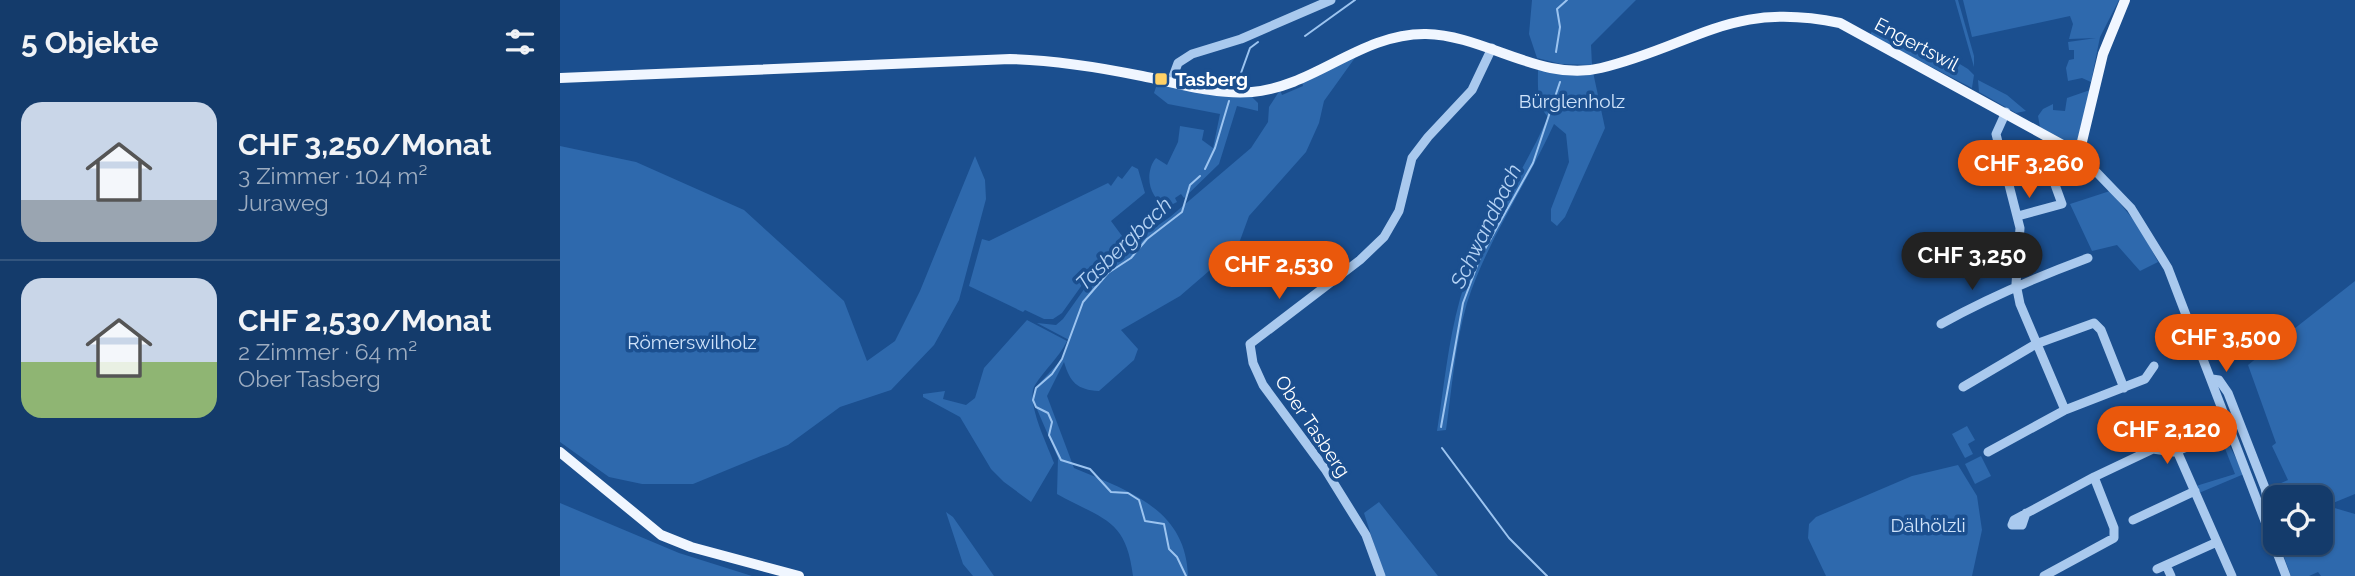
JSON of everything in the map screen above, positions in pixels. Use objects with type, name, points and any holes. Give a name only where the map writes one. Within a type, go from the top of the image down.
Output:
[{"type":"main road","points":[[2079,154],[2107,43],[2125,0]]},
{"type":"main road","name":"Engertswil","points":[[1758,6],[1784,6],[1818,13],[2006,112],[2079,154]]},
{"type":"main road","points":[[560,78],[1010,59],[1073,63],[1224,92],[1264,91],[1291,82],[1377,42],[1407,35],[1444,36],[1492,48],[1538,64],[1571,70],[1598,69],[1638,56],[1696,25],[1745,8]]},
{"type":"main road","points":[[560,452],[653,529],[671,540],[799,576]]},
{"type":"street","points":[[1171,82],[1178,63],[1192,54],[1241,39],[1331,0]]},
{"type":"street","name":"Ober Tasberg","points":[[1381,576],[1366,535],[1325,469],[1263,385],[1250,353],[1250,344],[1360,260],[1384,237],[1399,211],[1412,158],[1472,90],[1492,48]]},
{"type":"street","points":[[2006,112],[1996,134],[2018,216],[2021,243],[2016,284],[2020,304],[2065,410]]},
{"type":"street","points":[[2018,216],[2062,204],[2049,167],[2023,151]]},
{"type":"street","name":"Engertswil","points":[[2079,154],[2131,208],[2170,273],[2263,514]]},
{"type":"street","points":[[1941,324],[1969,308],[1979,307],[2016,284],[2088,258]]},
{"type":"street","points":[[1963,387],[2036,344],[2096,323],[2124,388]]},
{"type":"street","points":[[1988,452],[2065,410],[2147,378],[2154,366]]},
{"type":"street","points":[[2212,379],[2219,380],[2228,393],[2264,485]]},
{"type":"street","points":[[2026,513],[2153,449],[2177,451],[2231,430]]},
{"type":"street","points":[[2177,451],[2232,576]]},
{"type":"street","points":[[2044,576],[2114,538],[2114,528],[2094,477]]},
{"type":"street","points":[[2133,520],[2195,491]]},
{"type":"street","points":[[2171,576],[2162,567],[2217,542]]},
{"type":"street","points":[[2278,555],[2286,576]]},
{"type":"green space","name":"Bürglenholz","points":[[1532,0],[1636,0],[1591,45],[1592,65],[1561,64],[1537,58],[1529,34]]},
{"type":"green space","points":[[1955,0],[1958,0],[1974,56],[1974,67]]},
{"type":"green space","points":[[1963,0],[2119,0],[2100,37],[2091,82],[2082,78],[2068,81],[2066,68],[2069,60],[2074,59],[2074,50],[2069,50],[2068,42],[2096,38],[2069,39],[2073,24],[2070,16],[1972,37]]},
{"type":"green space","points":[[1881,28],[1922,41],[1968,69],[1974,75],[1972,88],[1870,35],[1873,29]]},
{"type":"green space","points":[[1357,55],[1324,101],[1319,123],[1306,152],[1249,216],[1238,246],[1180,296],[1121,330],[1138,349],[1134,360],[1099,391],[1085,389],[1076,384],[1064,362],[1047,396],[1074,468],[1115,485],[1151,505],[1166,518],[1177,534],[1185,553],[1188,576],[1133,576],[1125,542],[1118,531],[1099,516],[1057,494],[1058,458],[1033,400],[1035,388],[1063,358],[1069,340],[1037,323],[1056,325],[1116,255],[1170,217],[1251,148],[1268,122],[1269,107],[1280,90],[1282,95],[1303,86],[1302,81]]},
{"type":"green space","name":"Bürglenholz","points":[[1538,67],[1593,72],[1605,128],[1565,217],[1557,226],[1551,221],[1551,209],[1569,162],[1566,134],[1554,124],[1475,280],[1460,334],[1446,430],[1437,431],[1452,332],[1468,275],[1548,117],[1540,100]]},
{"type":"green space","points":[[1978,80],[2007,95],[2026,111],[2016,113],[1979,92]]},
{"type":"green space","points":[[1157,84],[1227,97],[1252,97],[1258,103],[1258,111],[1237,106],[1219,164],[1184,198],[1181,194],[1175,198],[1177,202],[1169,206],[1162,203],[1152,192],[1149,178],[1152,164],[1156,158],[1167,165],[1178,142],[1180,126],[1204,130],[1202,140],[1213,148],[1220,114],[1168,104],[1154,93]]},
{"type":"green space","points":[[2090,90],[2077,142],[2068,142],[2040,127],[2038,116],[2043,109],[2053,104],[2053,110],[2065,111],[2067,98]]},
{"type":"green space","name":"Römerswilholz","points":[[560,146],[636,162],[744,210],[844,301],[867,361],[895,341],[920,291],[975,156],[985,180],[986,199],[959,300],[934,345],[891,390],[840,407],[788,445],[693,484],[642,484],[609,477],[560,442]]},
{"type":"green space","points":[[1132,166],[1138,169],[1145,193],[1111,221],[1125,240],[1087,278],[1062,313],[1053,319],[1044,319],[969,286],[982,239],[989,241],[1108,183],[1111,186],[1118,176],[1122,179]]},
{"type":"green space","points":[[2110,191],[2140,228],[2158,262],[2140,271],[2117,245],[2092,251],[2070,204]]},
{"type":"green space","points":[[2355,281],[2355,494],[2333,503],[2333,485],[2277,485],[2288,480],[2272,446],[2276,443],[2248,365]]},
{"type":"green space","points":[[1027,320],[1067,341],[1035,385],[1033,392],[1035,412],[1054,463],[1031,502],[991,469],[960,417],[923,397],[923,394],[945,391],[943,399],[966,405],[975,398],[984,368]]},
{"type":"green space","points":[[1967,426],[1975,440],[1968,444],[1973,454],[1965,458],[1952,434]]},
{"type":"green space","points":[[2225,437],[2244,474],[2199,493],[2196,486],[2235,474],[2222,441],[2217,443],[2216,438]]},
{"type":"green space","points":[[1981,456],[1991,476],[1975,484],[1965,464]]},
{"type":"green space","name":"Dälhölzli","points":[[1958,465],[1977,496],[1982,530],[1972,576],[1826,576],[1808,538],[1809,524],[1816,517],[1912,476]]},
{"type":"green space","points":[[1379,502],[1438,576],[1384,576],[1364,513]]},
{"type":"green space","points":[[560,503],[679,553],[752,576],[560,576]]},
{"type":"green space","points":[[2333,508],[2355,514],[2355,576],[2321,576],[2318,572],[2309,576],[2291,576],[2283,555],[2333,555]]},
{"type":"green space","points":[[946,512],[953,517],[994,576],[973,576],[963,564]]},
{"type":"waterway","name":"Tasbergbach","points":[[1305,36],[1355,0]]},
{"type":"waterway","name":"Schwandbach","points":[[1556,52],[1560,27],[1557,9],[1567,0]]},
{"type":"waterway","points":[[1237,84],[1250,48],[1258,42]]},
{"type":"waterway","name":"Schwandbach","points":[[1441,427],[1463,303],[1480,258],[1533,163],[1560,82]]},
{"type":"waterway","name":"Tasbergbach","points":[[1205,169],[1215,148],[1229,101]]},
{"type":"waterway","name":"Tasbergbach","points":[[1186,576],[1177,557],[1169,549],[1164,524],[1145,521],[1139,500],[1128,493],[1111,492],[1090,469],[1061,460],[1049,435],[1052,422],[1048,413],[1036,407],[1033,400],[1036,388],[1052,374],[1062,359],[1083,302],[1108,273],[1131,258],[1147,239],[1182,212],[1190,185],[1200,176]]},
{"type":"waterway","name":"Schwandbach","points":[[1442,448],[1509,538],[1547,576]]},
{"type":"place","name":"Tasberg","points":[[1161,79]]}]
